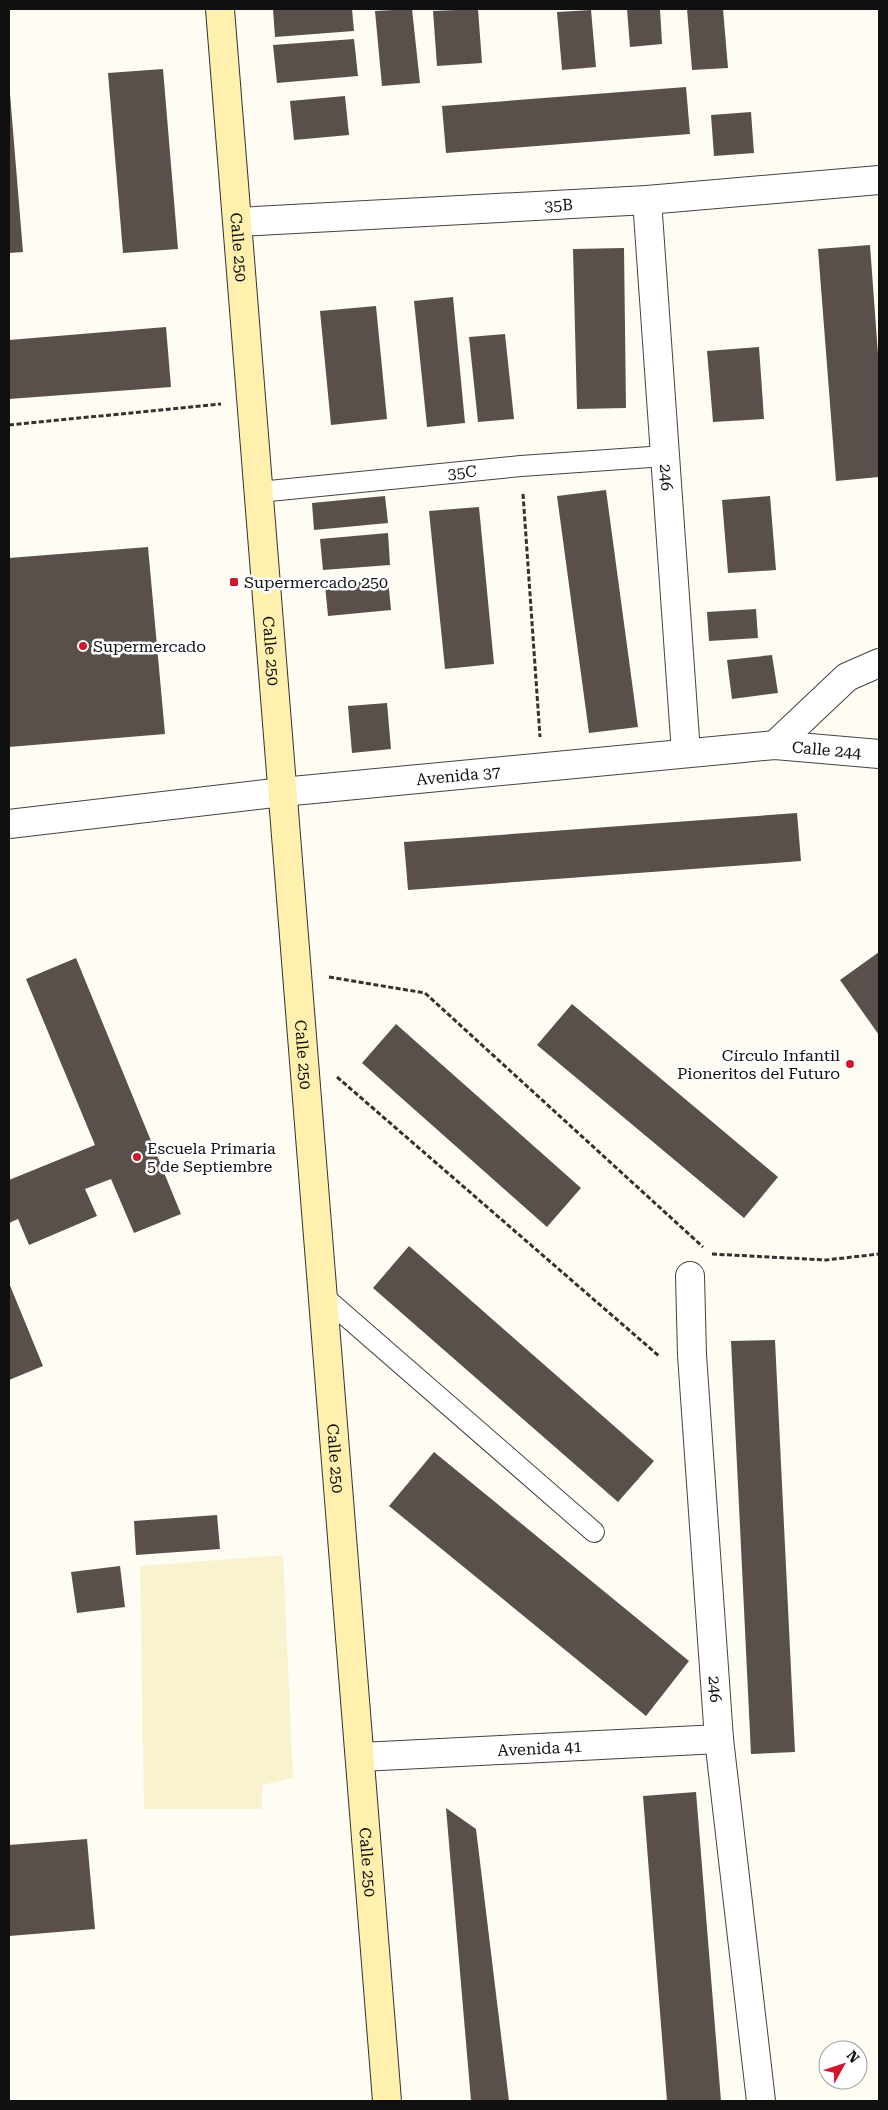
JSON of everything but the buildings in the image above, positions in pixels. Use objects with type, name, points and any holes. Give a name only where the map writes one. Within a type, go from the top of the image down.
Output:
[{"type":"main road","name":"Calle 250","points":[[220,9],[387,2101]]},
{"type":"street","name":"35B","points":[[238,222],[647,200],[879,180]]},
{"type":"street","name":"246","points":[[647,200],[686,752]]},
{"type":"street","points":[[775,745],[847,677],[879,663]]},
{"type":"street","name":"Avenida 37","points":[[9,824],[282,792],[775,745]]},
{"type":"street","name":"Calle 244","points":[[775,745],[879,754]]},
{"type":"street","name":"246","points":[[690,1276],[694,1386],[719,1739],[761,2101]]},
{"type":"street","name":"Avenida 41","points":[[361,1757],[719,1739]]},
{"type":"lane","name":"35C","points":[[258,492],[521,466],[665,456]]},
{"type":"lane","points":[[323,1296],[594,1532]]},
{"type":"path","points":[[9,425],[251,400]]},
{"type":"path","points":[[521,466],[542,766]]},
{"type":"path","points":[[297,972],[425,993],[712,1254],[826,1260],[879,1254]]},
{"type":"path","points":[[303,1047],[694,1386]]},
{"type":"path","points":[[690,1276],[712,1254]]},
{"type":"shaded area","points":[[283,1555],[293,1778],[262,1785],[262,1809],[144,1809],[140,1566]]},
{"type":"place","name":"Supermercado 250","points":[[234,582]]},
{"type":"place","name":"Supermercado","points":[[83,646]]},
{"type":"place","name":"Círculo Infantil Pioneritos del Futuro","points":[[850,1064]]},
{"type":"place","name":"Escuela Primaria 5 de Septiembre","points":[[137,1157]]}]
